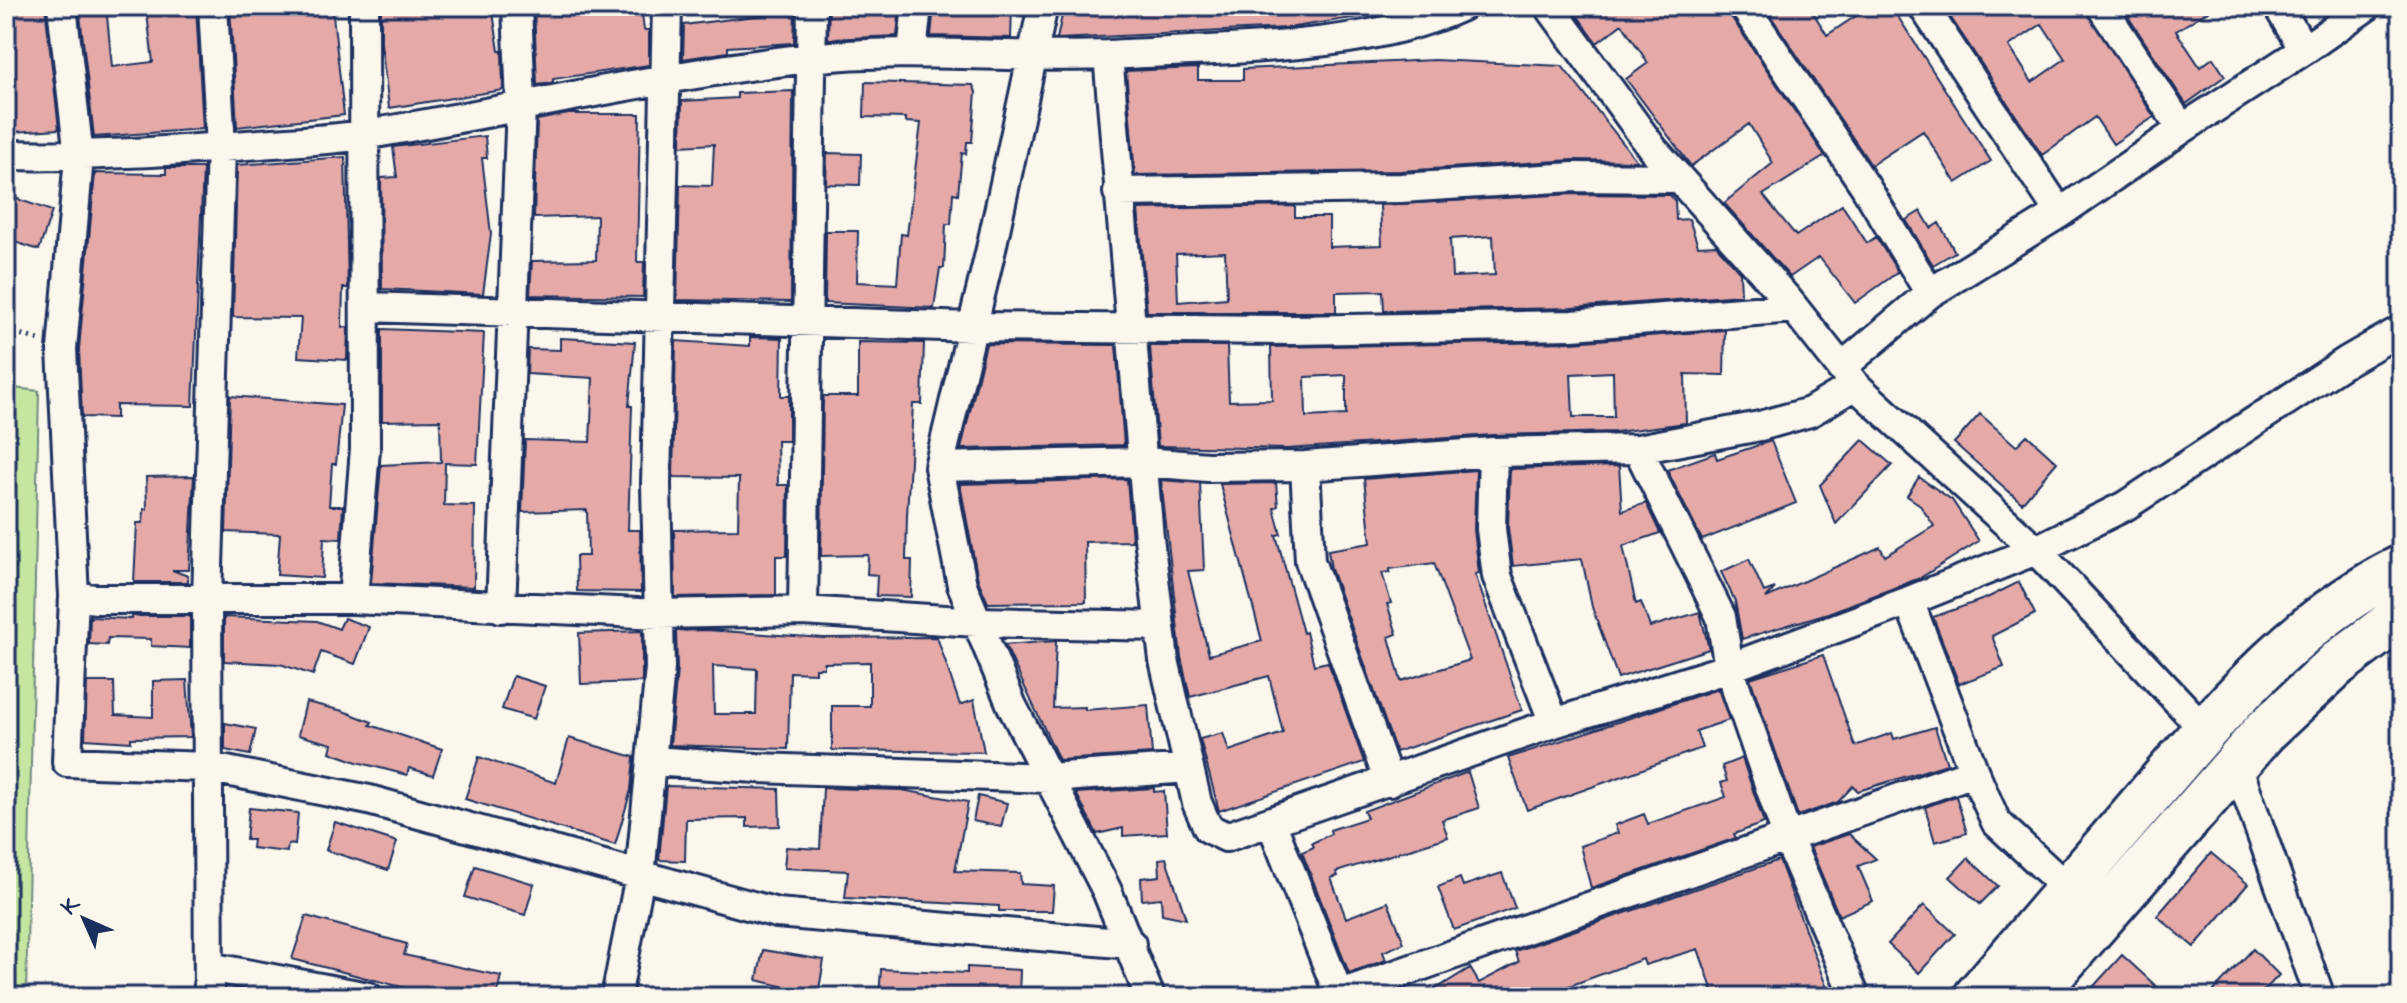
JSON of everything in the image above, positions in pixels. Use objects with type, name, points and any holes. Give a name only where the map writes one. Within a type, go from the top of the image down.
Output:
[{"type":"main road","points":[[1976,997],[2205,730],[2289,642],[2333,609],[2401,568]]},
{"type":"main road","points":[[2032,997],[2236,763],[2338,663],[2401,616]]},
{"type":"street","points":[[62,6],[79,157],[62,349],[74,596],[67,762],[207,767],[369,800],[777,913],[1131,944]]},
{"type":"street","points":[[209,997],[207,599],[221,147],[213,6]]},
{"type":"street","points":[[353,599],[365,449],[364,6]]},
{"type":"street","points":[[501,608],[521,105],[517,6]]},
{"type":"street","points":[[616,997],[640,876],[660,668],[656,484],[667,6]]},
{"type":"street","points":[[803,611],[812,6]]},
{"type":"street","points":[[912,52],[917,6]]},
{"type":"street","points":[[1043,6],[939,467],[962,585],[1012,706],[1131,944],[1150,997]]},
{"type":"street","points":[[6,155],[79,157],[366,135],[521,105],[812,58],[912,52],[1032,58],[1333,39],[1401,27],[1462,6]]},
{"type":"street","points":[[1549,6],[1653,149],[1794,308],[1848,377],[2036,550],[2205,730]]},
{"type":"street","points":[[1744,6],[1865,186],[1930,293]]},
{"type":"street","points":[[1923,6],[2060,213]]},
{"type":"street","points":[[2101,6],[2182,129]]},
{"type":"street","points":[[2278,6],[2304,50]]},
{"type":"street","points":[[939,467],[1144,462],[1208,467],[1305,466],[1493,452],[1638,449],[1760,426],[1810,412],[1930,293],[2060,213],[2367,6]]},
{"type":"street","points":[[1108,55],[1118,192],[1160,626],[1197,803],[1208,828],[1226,837],[1272,824],[1554,723],[1729,668],[2036,550],[2125,506],[2401,330]]},
{"type":"street","points":[[1118,192],[1401,188],[1574,177],[1678,178]]},
{"type":"street","points":[[366,307],[973,327],[1132,329],[1572,325],[1794,308]]},
{"type":"street","points":[[1638,449],[1721,617],[1729,668],[1788,839],[1855,997]]},
{"type":"street","points":[[1493,452],[1491,529],[1497,576],[1554,723]]},
{"type":"street","points":[[1305,466],[1310,561],[1389,782]]},
{"type":"street","points":[[74,596],[95,599],[353,599],[659,614],[803,611],[977,622],[1160,626]]},
{"type":"street","points":[[1909,601],[1996,822],[2068,889]]},
{"type":"street","points":[[651,761],[757,768],[1049,778],[1189,768]]},
{"type":"street","points":[[2236,763],[2320,997]]},
{"type":"street","points":[[1272,824],[1337,996],[1974,772]]},
{"type":"street","points":[[209,967],[368,997]]},
{"type":"green space","points":[[6,387],[39,391],[26,997],[6,997]]},
{"type":"building","points":[[6,6],[45,6],[59,129],[14,132],[12,97],[6,97]]},
{"type":"building","points":[[79,6],[106,6],[112,67],[153,62],[146,6],[196,6],[203,129],[94,137]]},
{"type":"building","points":[[230,6],[332,6],[344,115],[237,127]]},
{"type":"building","points":[[381,6],[492,6],[499,51],[502,51],[503,90],[389,108],[381,43]]},
{"type":"building","points":[[534,6],[572,6],[573,11],[641,6],[644,30],[649,30],[649,65],[553,79],[553,83],[537,85]]},
{"type":"building","points":[[829,6],[900,6],[897,36],[828,39]]},
{"type":"building","points":[[934,6],[1012,6],[1011,38],[931,36]]},
{"type":"building","points":[[1064,6],[1385,6],[1385,13],[1287,28],[1057,39]]},
{"type":"building","points":[[1589,6],[1727,6],[1730,15],[1825,156],[1763,195],[1796,236],[1842,205],[1867,243],[1876,237],[1898,272],[1855,303],[1819,257],[1790,277],[1724,203],[1773,163],[1749,124],[1691,166],[1626,79],[1648,63],[1622,24],[1597,43],[1577,15]]},
{"type":"building","points":[[1764,6],[1809,6],[1827,35],[1871,6],[1891,6],[1991,161],[1956,183],[1923,131],[1871,165]]},
{"type":"building","points":[[1943,6],[2084,6],[2154,117],[2113,144],[2095,117],[2042,155]],"holes":[[[2042,24],[2065,59],[2032,82],[2009,46]]]},
{"type":"building","points":[[2121,6],[2216,6],[2176,31],[2200,67],[2213,58],[2225,76],[2186,104]]},
{"type":"building","points":[[795,11],[794,43],[728,47],[728,52],[683,59],[684,25]]},
{"type":"building","points":[[1434,60],[1562,66],[1637,161],[1573,160],[1400,171],[1135,175],[1126,71],[1198,68],[1198,80],[1243,80],[1243,69]]},
{"type":"building","points":[[865,82],[973,85],[976,92],[972,142],[967,142],[966,154],[962,153],[958,194],[953,193],[951,224],[946,224],[944,268],[940,268],[934,308],[825,303],[826,231],[858,231],[857,282],[897,284],[901,234],[907,235],[921,123],[906,122],[906,118],[864,117]]},
{"type":"building","points":[[793,91],[791,302],[677,300],[680,185],[712,186],[714,144],[681,146],[682,101],[737,98],[737,93]]},
{"type":"building","points":[[568,114],[640,114],[637,262],[644,262],[643,297],[530,295],[532,261],[596,260],[597,216],[534,218],[537,120]]},
{"type":"building","points":[[485,136],[487,158],[482,158],[491,234],[483,294],[382,289],[381,178],[397,177],[393,147]]},
{"type":"building","points":[[827,153],[861,154],[860,185],[826,184]]},
{"type":"building","points":[[345,157],[348,288],[343,288],[342,327],[348,327],[347,360],[298,357],[301,318],[233,317],[237,165]]},
{"type":"building","points":[[166,168],[203,168],[193,406],[116,405],[116,418],[82,417],[79,349],[95,173],[166,174]]},
{"type":"building","points":[[1574,194],[1670,195],[1675,201],[1676,220],[1689,219],[1698,246],[1716,245],[1740,272],[1741,295],[1571,308],[1384,311],[1383,291],[1336,292],[1336,312],[1147,312],[1138,209],[1295,206],[1295,217],[1329,217],[1329,247],[1382,245],[1380,205]],"holes":[[[1493,236],[1495,275],[1452,277],[1450,239]],[[1225,252],[1227,298],[1178,302],[1176,254]]]},
{"type":"building","points":[[6,195],[52,211],[39,250],[6,239]]},
{"type":"building","points":[[1921,211],[1931,228],[1939,223],[1955,252],[1933,265],[1906,220]]},
{"type":"building","points":[[382,329],[484,333],[477,464],[445,463],[444,505],[475,506],[474,587],[371,583],[381,465],[441,462],[440,420],[382,421]]},
{"type":"building","points":[[1725,330],[1724,375],[1685,374],[1686,423],[1616,432],[1492,435],[1287,449],[1158,446],[1150,346],[1227,346],[1229,401],[1272,400],[1271,347],[1572,342]],"holes":[[[1613,372],[1614,417],[1573,417],[1571,374]],[[1346,375],[1346,415],[1306,417],[1305,377]]]},
{"type":"building","points":[[750,337],[782,338],[781,396],[789,396],[789,441],[777,441],[778,485],[788,485],[787,556],[776,556],[776,595],[675,597],[674,530],[738,529],[739,478],[673,477],[676,341],[750,346]]},
{"type":"building","points":[[560,338],[635,342],[629,406],[632,406],[628,530],[640,530],[641,592],[577,591],[576,556],[588,556],[587,510],[522,512],[525,440],[590,442],[593,378],[527,374],[528,349],[560,350]]},
{"type":"building","points":[[858,342],[924,343],[922,404],[913,404],[907,516],[906,560],[912,560],[911,597],[876,596],[877,575],[867,574],[868,555],[821,556],[823,396],[858,396]]},
{"type":"building","points":[[986,344],[1116,345],[1124,445],[961,449]]},
{"type":"building","points":[[230,396],[342,405],[329,506],[343,506],[341,539],[324,538],[322,578],[277,575],[280,534],[226,532]]},
{"type":"building","points":[[1980,414],[2016,446],[2027,435],[2057,462],[2022,503],[1954,443]]},
{"type":"building","points":[[1863,440],[1892,465],[1836,524],[1820,485]]},
{"type":"building","points":[[1771,441],[1796,503],[1702,540],[1667,470],[1715,453],[1717,459]]},
{"type":"building","points":[[1619,466],[1622,511],[1646,503],[1660,533],[1623,546],[1636,604],[1641,602],[1650,627],[1700,612],[1709,649],[1618,678],[1592,607],[1582,559],[1513,566],[1508,528],[1510,469]]},
{"type":"building","points":[[1476,470],[1474,529],[1479,573],[1475,574],[1522,710],[1396,752],[1331,569],[1328,550],[1371,543],[1364,479]],"holes":[[[1434,563],[1470,660],[1401,681],[1389,637],[1397,634],[1387,604],[1391,603],[1382,573],[1390,572],[1390,569]]]},
{"type":"building","points":[[194,476],[189,570],[172,570],[188,576],[188,582],[134,582],[137,523],[143,523],[144,509],[147,509],[146,477]]},
{"type":"building","points":[[1919,477],[1952,500],[1979,541],[1920,578],[1828,613],[1742,639],[1735,601],[1721,572],[1749,559],[1764,592],[1775,588],[1766,598],[1880,547],[1885,556],[1934,526],[1919,504],[1907,496]]},
{"type":"building","points":[[1127,479],[1132,541],[1085,542],[1086,602],[988,603],[978,580],[960,484]]},
{"type":"building","points":[[1161,480],[1200,483],[1204,570],[1188,571],[1209,655],[1262,641],[1220,484],[1276,483],[1278,506],[1274,508],[1281,534],[1276,535],[1303,633],[1306,632],[1314,665],[1328,662],[1364,762],[1219,811],[1200,739],[1223,733],[1229,751],[1283,733],[1269,676],[1190,697],[1181,657]]},
{"type":"building","points":[[2019,582],[2035,614],[1992,636],[2004,667],[1959,684],[1933,617],[1987,598]]},
{"type":"building","points":[[132,616],[190,616],[190,648],[151,646],[151,639],[108,638],[107,645],[89,644],[90,617],[132,619]]},
{"type":"building","points":[[224,617],[317,621],[339,629],[344,618],[369,627],[355,664],[321,652],[313,675],[280,664],[224,661]]},
{"type":"building","points":[[706,630],[824,638],[937,637],[960,705],[974,700],[984,752],[832,750],[832,706],[870,706],[870,662],[824,663],[824,668],[815,668],[815,673],[790,672],[788,749],[670,745],[677,669],[676,631]],"holes":[[[713,666],[757,669],[756,714],[714,714]]]},
{"type":"building","points":[[642,631],[642,682],[581,684],[579,633]]},
{"type":"building","points":[[1056,641],[1053,708],[1085,707],[1085,710],[1148,705],[1152,754],[1059,760],[1005,645]]},
{"type":"building","points":[[1823,655],[1855,746],[1892,733],[1894,739],[1935,727],[1947,764],[1858,791],[1853,786],[1838,802],[1798,816],[1750,678]]},
{"type":"building","points":[[513,676],[545,686],[534,719],[502,709]]},
{"type":"building","points":[[187,680],[191,737],[131,738],[131,742],[85,739],[87,682],[114,682],[115,715],[153,717],[153,681]]},
{"type":"building","points":[[1718,689],[1729,720],[1696,731],[1702,748],[1527,810],[1508,758]]},
{"type":"building","points":[[306,702],[343,711],[372,722],[370,725],[442,749],[433,775],[409,768],[407,775],[357,762],[330,752],[332,744],[298,735]]},
{"type":"building","points":[[225,723],[256,729],[250,755],[225,750]]},
{"type":"building","points":[[569,738],[634,757],[631,790],[615,845],[465,799],[479,757],[556,783]]},
{"type":"building","points":[[1742,758],[1764,823],[1734,834],[1736,838],[1591,888],[1580,846],[1618,833],[1615,825],[1644,814],[1648,824],[1726,797],[1721,783],[1727,781],[1722,766]]},
{"type":"building","points":[[1468,772],[1479,808],[1442,820],[1448,837],[1336,872],[1338,876],[1331,878],[1346,918],[1388,902],[1404,943],[1383,952],[1386,960],[1349,973],[1302,852],[1331,834],[1330,830],[1367,818],[1364,811]]},
{"type":"building","points":[[666,786],[779,789],[780,826],[747,827],[747,818],[686,819],[685,861],[659,860]]},
{"type":"building","points":[[823,788],[902,790],[968,802],[955,871],[1020,873],[1021,884],[1054,886],[1052,911],[999,911],[999,906],[845,898],[848,871],[784,868],[786,847],[820,849]]},
{"type":"building","points":[[1154,788],[1154,792],[1164,791],[1167,833],[1123,836],[1123,828],[1097,834],[1076,793]]},
{"type":"building","points":[[978,796],[1007,803],[1001,827],[973,821]]},
{"type":"building","points":[[1956,796],[1967,833],[1935,842],[1925,807]]},
{"type":"building","points":[[249,808],[298,813],[295,845],[288,844],[287,852],[252,848],[253,840],[246,840]]},
{"type":"building","points":[[335,822],[397,842],[388,870],[326,850]]},
{"type":"building","points":[[1849,834],[1876,859],[1858,866],[1873,901],[1839,916],[1810,847]]},
{"type":"building","points":[[2211,853],[2248,884],[2194,947],[2157,916]]},
{"type":"building","points":[[1166,858],[1186,919],[1162,914],[1161,898],[1142,900],[1141,878],[1160,876],[1159,859]]},
{"type":"building","points":[[1968,858],[1998,886],[1980,904],[1950,877]]},
{"type":"building","points":[[1779,860],[1828,991],[1811,997],[1715,997],[1698,949],[1645,965],[1643,959],[1539,997],[1423,997],[1470,968],[1479,983],[1519,962],[1515,951]]},
{"type":"building","points":[[475,866],[534,884],[525,915],[465,897]]},
{"type":"building","points":[[1502,873],[1515,908],[1454,930],[1438,887],[1460,878],[1463,886]]},
{"type":"building","points":[[1924,905],[1955,934],[1919,973],[1888,944]]},
{"type":"building","points":[[306,916],[407,944],[404,955],[501,976],[496,997],[441,997],[292,959]]},
{"type":"building","points":[[2253,949],[2279,975],[2258,997],[2208,997]]},
{"type":"building","points":[[763,950],[824,960],[818,995],[757,980]]},
{"type":"building","points":[[2122,955],[2157,987],[2147,997],[2084,997]]},
{"type":"building","points":[[967,967],[1020,970],[1019,997],[879,997],[881,969],[967,973]]}]
